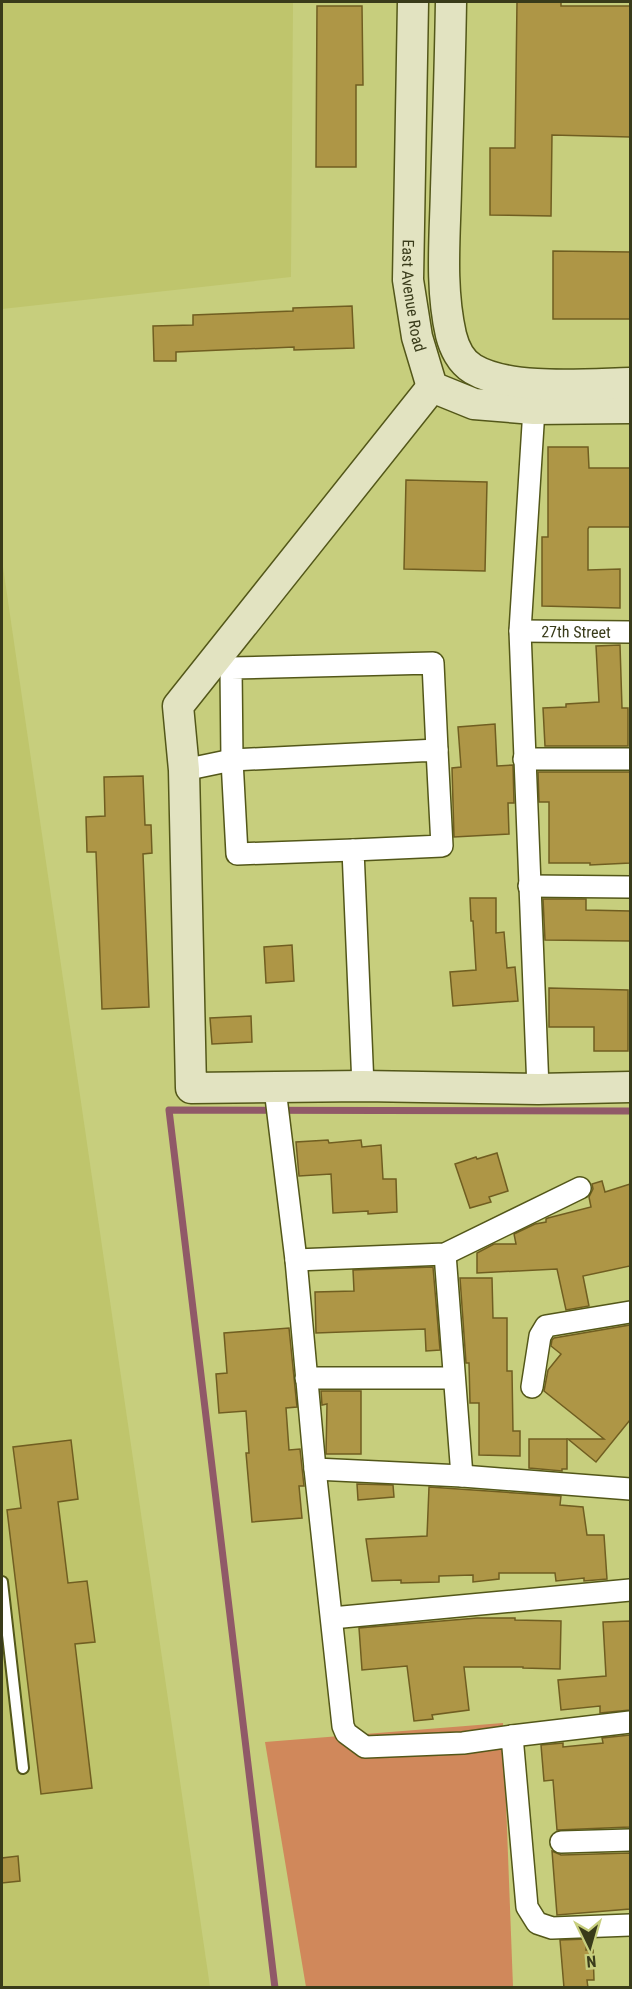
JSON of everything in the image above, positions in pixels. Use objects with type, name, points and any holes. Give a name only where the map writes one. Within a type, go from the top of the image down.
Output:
[{"type":"street","name":"East Avenue Road","points":[[413,2],[408,280],[417,337],[432,387]]},
{"type":"street","name":"East Avenue Road","points":[[451,2],[444,264],[446,309],[451,338],[465,363],[472,368],[501,378],[524,383],[630,383]]},
{"type":"street","points":[[408,263],[444,264]]},
{"type":"street","points":[[630,408],[534,409],[474,404],[432,387],[178,706],[184,770],[191,1088],[630,1087]]},
{"type":"street","points":[[534,409],[520,631],[538,1089]]},
{"type":"street","name":"27th Street","points":[[520,631],[630,632]]},
{"type":"street","points":[[433,663],[437,750],[442,846],[237,854],[232,760],[231,668],[433,663]]},
{"type":"street","points":[[184,770],[232,760],[437,750]]},
{"type":"street","points":[[524,759],[630,759]]},
{"type":"street","points":[[353,850],[363,1086]]},
{"type":"street","points":[[529,886],[630,887]]},
{"type":"street","points":[[275,1089],[296,1260],[315,1469],[343,1726],[346,1733],[365,1748],[463,1743],[630,1722]]},
{"type":"street","points":[[296,1260],[445,1254],[580,1188]]},
{"type":"street","points":[[445,1254],[462,1476]]},
{"type":"street","points":[[532,1387],[540,1335],[546,1326],[630,1312]]},
{"type":"street","points":[[306,1378],[453,1378]]},
{"type":"street","points":[[315,1469],[462,1476],[630,1489]]},
{"type":"street","points":[[332,1618],[630,1590]]},
{"type":"street","points":[[512,1736],[527,1907],[537,1923],[552,1928],[630,1925]]},
{"type":"street","points":[[561,1842],[630,1840]]},
{"type":"lane","points":[[2,1582],[23,1768]]},
{"type":"shaded area","points":[[2,2],[293,2],[291,277],[2,309]]},
{"type":"shaded area","points":[[2,560],[210,1987],[2,1987]]},
{"type":"shaded area","points":[[503,1723],[513,1987],[306,1987],[265,1742]]},
{"type":"building","points":[[517,2],[561,2],[561,6],[630,6],[630,137],[552,135],[551,216],[490,215],[490,148],[515,148]]},
{"type":"building","points":[[317,6],[362,6],[363,85],[356,85],[356,167],[316,167]]},
{"type":"building","points":[[553,251],[630,252],[630,319],[553,319]]},
{"type":"building","points":[[352,306],[354,348],[294,350],[294,347],[176,352],[176,361],[154,361],[153,326],[193,325],[193,315]]},
{"type":"building","points":[[548,447],[588,447],[589,468],[630,468],[630,527],[589,527],[588,529],[588,570],[620,569],[620,608],[542,606],[542,537],[548,537]]},
{"type":"building","points":[[406,480],[487,482],[485,571],[404,569]]},
{"type":"building","points":[[620,645],[622,708],[628,708],[628,746],[545,746],[543,708],[599,702],[596,646]]},
{"type":"building","points":[[495,724],[497,766],[513,765],[514,803],[508,803],[509,834],[454,837],[452,768],[461,767],[458,727]]},
{"type":"building","points":[[538,772],[630,772],[630,863],[590,865],[590,863],[549,863],[549,802],[539,802]]},
{"type":"building","points":[[143,776],[145,825],[151,825],[152,853],[143,854],[149,1007],[102,1009],[96,852],[87,852],[86,817],[105,816],[104,777]]},
{"type":"building","points":[[470,898],[496,898],[496,933],[504,932],[507,968],[515,967],[518,1001],[453,1006],[450,972],[476,970]]},
{"type":"building","points":[[543,899],[586,899],[586,910],[630,911],[630,941],[545,940]]},
{"type":"building","points":[[292,945],[294,981],[266,983],[264,947]]},
{"type":"building","points":[[549,988],[628,990],[628,1051],[594,1051],[594,1027],[549,1027]]},
{"type":"building","points":[[251,1016],[252,1042],[212,1044],[210,1018]]},
{"type":"building","points":[[328,1140],[329,1143],[361,1140],[362,1147],[381,1145],[383,1179],[396,1179],[397,1212],[333,1213],[331,1174],[299,1176],[296,1142]]},
{"type":"building","points":[[497,1153],[508,1191],[489,1197],[491,1202],[470,1208],[455,1164]]},
{"type":"building","points":[[602,1181],[605,1192],[630,1184],[630,1266],[583,1276],[589,1306],[566,1310],[557,1269],[477,1273],[477,1253],[494,1244],[516,1244],[514,1234],[535,1224],[546,1222],[548,1218],[591,1207],[589,1197],[593,1189],[592,1184]]},
{"type":"building","points":[[433,1267],[440,1350],[426,1351],[425,1329],[316,1333],[315,1292],[354,1291],[353,1270]]},
{"type":"building","points":[[460,1278],[492,1278],[493,1318],[507,1318],[507,1371],[512,1371],[513,1431],[520,1431],[520,1456],[479,1455],[479,1403],[470,1403],[469,1363],[466,1363]]},
{"type":"building","points":[[630,1325],[630,1420],[596,1462],[568,1439],[604,1439],[544,1391],[548,1370],[561,1354],[551,1346],[552,1340]]},
{"type":"building","points":[[289,1328],[297,1407],[286,1408],[289,1450],[300,1449],[304,1486],[299,1486],[302,1518],[252,1522],[246,1453],[249,1453],[246,1411],[219,1413],[216,1374],[227,1373],[224,1333]]},
{"type":"building","points":[[321,1391],[361,1391],[361,1454],[326,1454],[327,1404],[322,1405]]},
{"type":"building","points":[[529,1439],[567,1439],[567,1469],[562,1469],[562,1471],[529,1468]]},
{"type":"building","points":[[71,1440],[78,1499],[58,1502],[68,1583],[87,1581],[95,1642],[75,1644],[92,1788],[41,1794],[7,1510],[21,1508],[13,1447]]},
{"type":"building","points":[[357,1484],[393,1485],[394,1497],[358,1500]]},
{"type":"building","points":[[429,1487],[561,1496],[560,1505],[583,1507],[587,1535],[604,1535],[607,1579],[584,1581],[584,1578],[556,1581],[555,1573],[499,1573],[499,1579],[473,1582],[473,1575],[439,1576],[439,1582],[372,1581],[366,1539],[427,1536]]},
{"type":"building","points":[[477,1618],[561,1621],[560,1669],[464,1667],[469,1710],[432,1715],[433,1719],[414,1721],[407,1666],[362,1670],[359,1628]]},
{"type":"building","points":[[630,1621],[630,1710],[600,1713],[600,1706],[561,1710],[558,1680],[606,1676],[603,1622]]},
{"type":"building","points":[[630,1735],[630,1827],[557,1830],[553,1780],[544,1781],[541,1745],[563,1743],[563,1747],[603,1743],[602,1738]]},
{"type":"building","points":[[552,1851],[561,1855],[630,1853],[630,1909],[557,1915]]},
{"type":"building","points":[[18,1856],[20,1881],[2,1883],[2,1858]]},
{"type":"building","points":[[587,1939],[586,1950],[593,1950],[594,1980],[587,1980],[588,1988],[564,1988],[560,1940]]},
{"type":"waterway","points":[[275,1988],[169,1110],[630,1111]]}]
